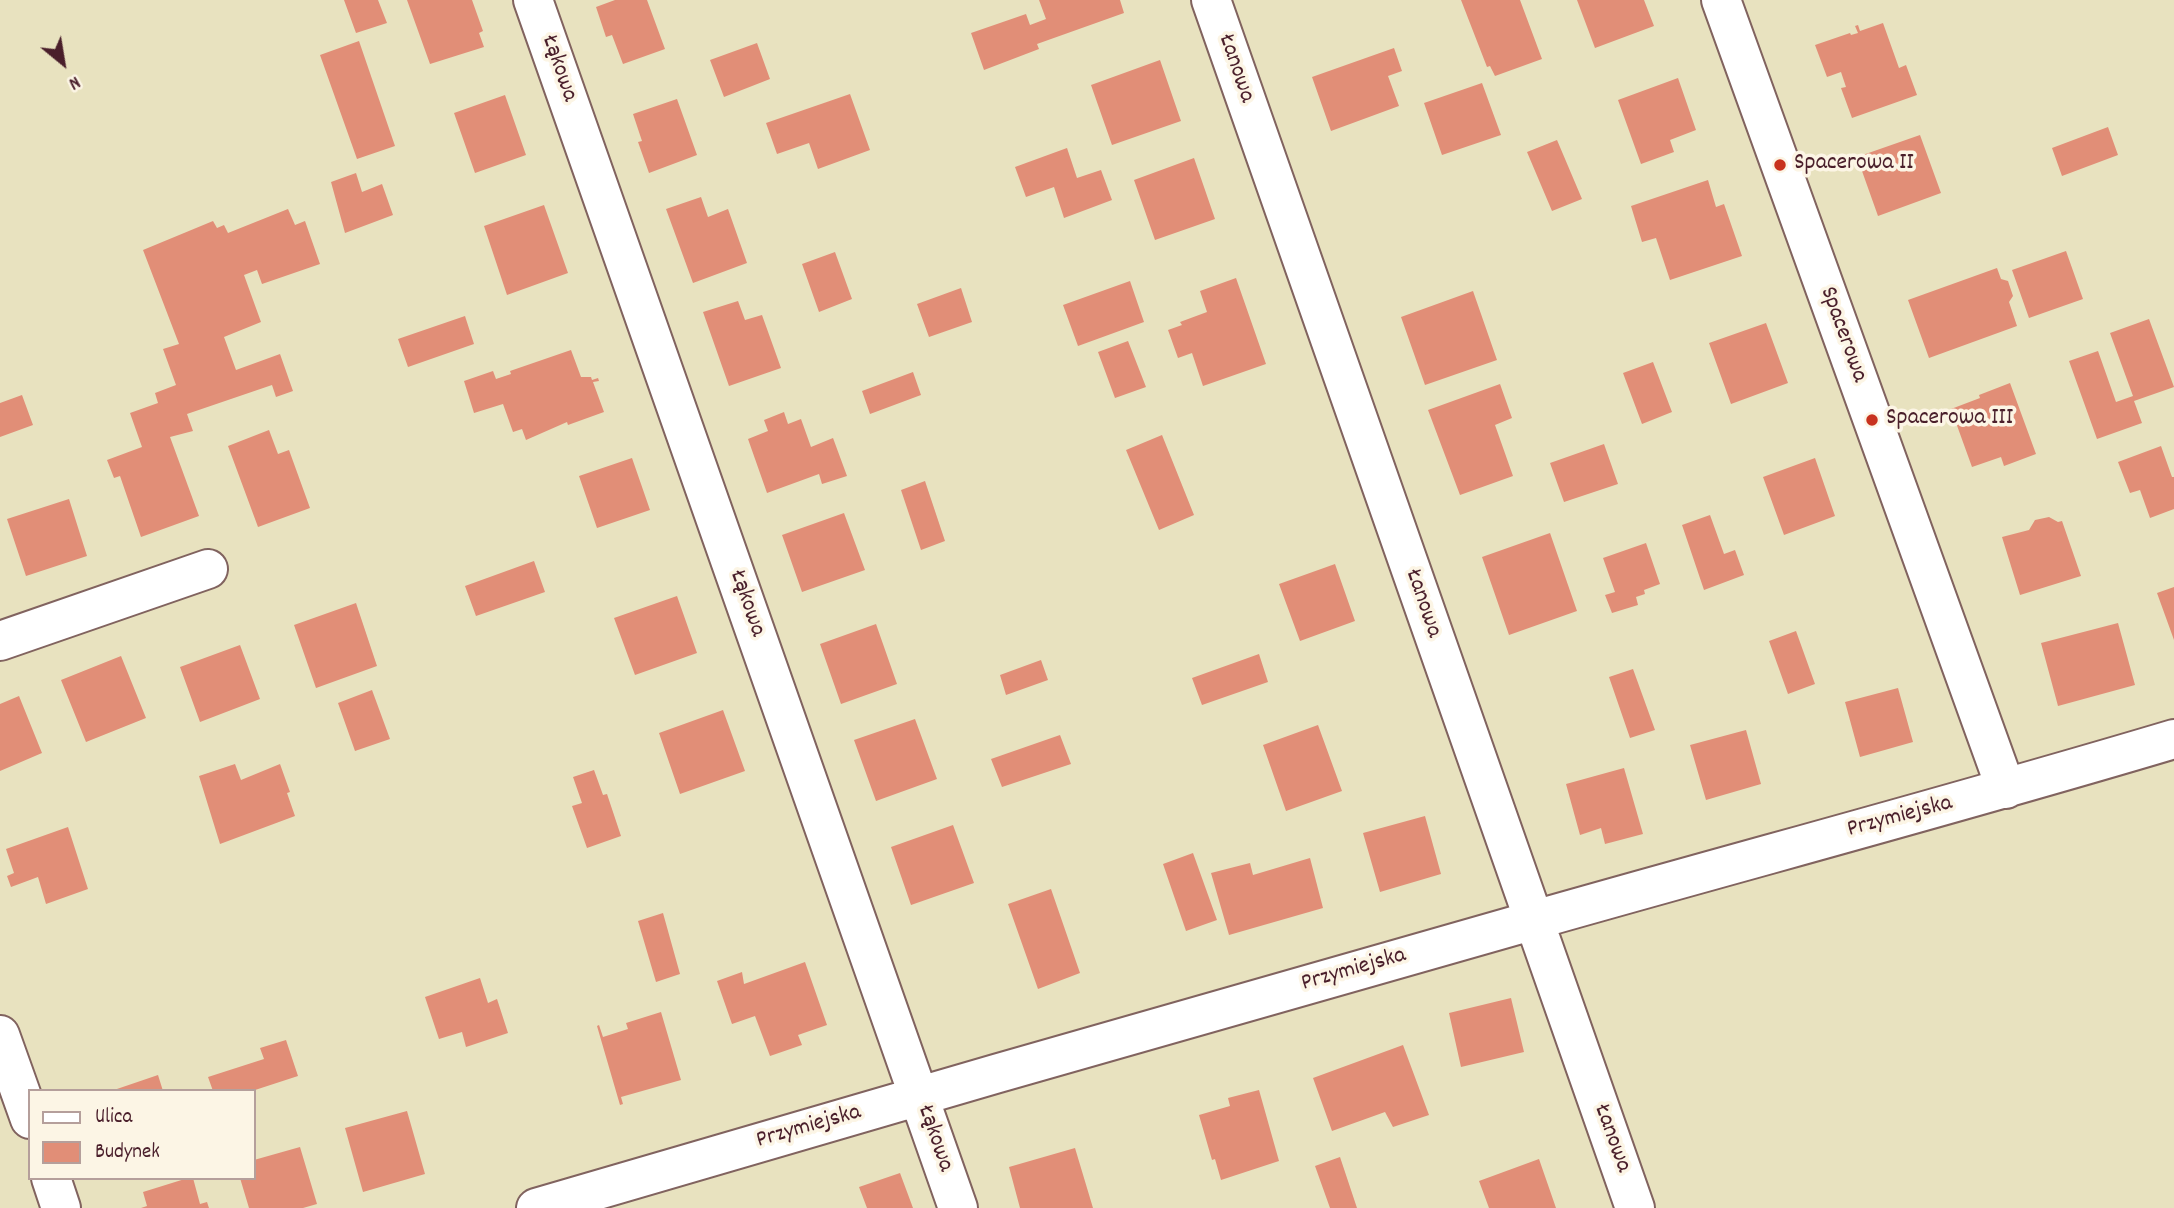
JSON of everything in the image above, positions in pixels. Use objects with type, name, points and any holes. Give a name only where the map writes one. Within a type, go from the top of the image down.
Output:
[{"type":"street","name":"Łąkowa","points":[[533,0],[958,1208]]},
{"type":"street","name":"Łanowa","points":[[1211,0],[1636,1208]]},
{"type":"street","name":"Spacerowa","points":[[1721,0],[2006,789]]},
{"type":"street","points":[[0,641],[208,569]]},
{"type":"street","name":"Przymiejska","points":[[536,1208],[1533,920],[2006,789],[2174,739]]},
{"type":"street","points":[[0,1035],[28,1113]]},
{"type":"street","points":[[52,1180],[61,1208]]},
{"type":"building","points":[[344,0],[378,0],[387,23],[356,33]]},
{"type":"building","points":[[407,0],[472,0],[483,31],[479,33],[484,47],[430,64]]},
{"type":"building","points":[[615,0],[647,0],[665,49],[623,64],[612,35],[606,37],[596,7]]},
{"type":"building","points":[[1039,0],[1120,0],[1124,13],[1037,44],[1039,49],[984,70],[971,33],[1026,14],[1030,25],[1046,19]]},
{"type":"building","points":[[1461,0],[1520,0],[1542,59],[1495,76],[1490,66],[1487,67]]},
{"type":"building","points":[[1577,0],[1644,0],[1654,26],[1595,48]]},
{"type":"building","points":[[1883,23],[1899,68],[1906,65],[1917,95],[1852,118],[1841,88],[1846,87],[1841,72],[1827,77],[1815,45],[1850,33],[1858,33],[1855,26],[1858,25],[1860,31]]},
{"type":"building","points":[[359,41],[395,146],[357,159],[320,55]]},
{"type":"building","points":[[757,43],[770,79],[724,97],[710,60]]},
{"type":"building","points":[[1394,48],[1402,71],[1388,76],[1399,106],[1331,131],[1312,77]]},
{"type":"building","points":[[1160,60],[1181,121],[1112,145],[1091,85]]},
{"type":"building","points":[[1678,78],[1696,130],[1670,140],[1674,152],[1641,164],[1618,100]]},
{"type":"building","points":[[1482,83],[1501,135],[1442,155],[1424,103]]},
{"type":"building","points":[[850,94],[870,150],[818,169],[809,143],[777,154],[766,123]]},
{"type":"building","points":[[505,95],[526,155],[475,173],[454,113]]},
{"type":"building","points":[[677,99],[697,155],[649,173],[638,142],[642,141],[633,114]]},
{"type":"building","points":[[2108,127],[2118,155],[2062,176],[2052,148]]},
{"type":"building","points":[[1920,135],[1941,193],[1878,216],[1857,157]]},
{"type":"building","points":[[1557,140],[1582,199],[1552,211],[1527,152]]},
{"type":"building","points":[[1067,148],[1077,178],[1101,170],[1112,200],[1064,218],[1054,187],[1026,197],[1015,167]]},
{"type":"building","points":[[1194,158],[1215,219],[1155,240],[1134,180]]},
{"type":"building","points":[[356,173],[362,192],[382,184],[393,215],[345,233],[331,182]]},
{"type":"building","points":[[1708,180],[1716,207],[1724,204],[1742,256],[1670,280],[1656,238],[1642,242],[1631,206]]},
{"type":"building","points":[[701,197],[708,217],[728,209],[747,263],[693,283],[666,209]]},
{"type":"building","points":[[544,205],[568,273],[507,295],[484,226]]},
{"type":"building","points":[[288,209],[295,225],[305,221],[320,264],[262,284],[257,270],[244,275],[261,322],[224,337],[236,370],[280,354],[293,391],[276,397],[272,385],[187,414],[193,431],[170,437],[199,516],[141,537],[120,476],[114,478],[107,460],[142,447],[130,413],[158,403],[155,393],[176,385],[163,349],[179,344],[143,250],[213,221],[217,228],[224,225],[228,233]]},
{"type":"building","points":[[2066,251],[2083,299],[2029,318],[2012,270]]},
{"type":"building","points":[[835,252],[852,299],[819,312],[802,264]]},
{"type":"building","points":[[1997,268],[2001,279],[2008,281],[2013,296],[2009,302],[2017,326],[1929,358],[1908,300]]},
{"type":"building","points":[[1236,278],[1266,364],[1203,386],[1192,353],[1178,358],[1168,330],[1182,325],[1180,322],[1207,312],[1200,291]]},
{"type":"building","points":[[1130,281],[1144,322],[1078,346],[1063,305]]},
{"type":"building","points":[[961,288],[972,322],[929,337],[917,304]]},
{"type":"building","points":[[1473,291],[1497,360],[1425,385],[1401,317]]},
{"type":"building","points":[[738,301],[745,320],[762,315],[781,368],[729,386],[703,312]]},
{"type":"building","points":[[465,316],[474,344],[408,367],[398,339]]},
{"type":"building","points":[[2149,319],[2174,387],[2134,401],[2142,423],[2097,439],[2069,361],[2098,351],[2116,402],[2133,396],[2110,333]]},
{"type":"building","points":[[1766,323],[1788,383],[1731,404],[1709,343]]},
{"type":"building","points":[[1128,341],[1146,387],[1115,398],[1098,352]]},
{"type":"building","points":[[571,350],[581,377],[591,377],[592,380],[598,378],[599,381],[593,382],[604,412],[568,425],[567,422],[526,440],[522,429],[513,432],[503,404],[474,413],[464,381],[493,371],[496,379],[511,374],[510,371]]},
{"type":"building","points":[[1653,362],[1672,412],[1642,424],[1623,373]]},
{"type":"building","points":[[913,372],[921,395],[870,414],[862,391]]},
{"type":"building","points":[[2010,383],[2036,454],[2004,466],[2001,457],[1972,467],[1951,409]]},
{"type":"building","points":[[1500,384],[1512,418],[1495,425],[1513,476],[1460,495],[1428,410]]},
{"type":"building","points":[[22,395],[33,425],[0,437],[0,403]]},
{"type":"building","points":[[784,412],[788,424],[801,419],[811,447],[833,438],[847,476],[822,484],[819,474],[767,493],[748,439],[768,431],[764,420]]},
{"type":"building","points":[[269,430],[278,454],[289,450],[310,508],[258,527],[228,446]]},
{"type":"building","points":[[1162,435],[1194,515],[1159,530],[1126,450]]},
{"type":"building","points":[[1604,444],[1618,484],[1564,502],[1550,463]]},
{"type":"building","points":[[2161,446],[2174,477],[2174,509],[2150,518],[2140,490],[2130,493],[2118,462]]},
{"type":"building","points":[[632,458],[650,510],[597,528],[579,476]]},
{"type":"building","points":[[1815,458],[1835,516],[1784,535],[1763,477]]},
{"type":"building","points":[[925,481],[945,541],[921,550],[901,490]]},
{"type":"building","points":[[69,499],[87,556],[26,576],[7,519]]},
{"type":"building","points":[[844,513],[865,570],[802,592],[782,535]]},
{"type":"building","points":[[1710,515],[1724,554],[1735,550],[1744,575],[1704,590],[1682,525]]},
{"type":"building","points":[[2049,517],[2058,522],[2062,521],[2081,576],[2020,595],[2002,537],[2029,530],[2035,520]]},
{"type":"building","points":[[1550,533],[1577,611],[1509,635],[1482,557]]},
{"type":"building","points":[[1646,543],[1660,584],[1644,590],[1645,594],[1636,597],[1638,605],[1612,613],[1605,595],[1615,592],[1603,558]]},
{"type":"building","points":[[534,561],[545,592],[476,616],[465,586]]},
{"type":"building","points":[[1335,564],[1355,621],[1300,641],[1279,584]]},
{"type":"building","points":[[2174,587],[2174,640],[2157,593]]},
{"type":"building","points":[[677,596],[697,653],[635,675],[614,618]]},
{"type":"building","points":[[356,603],[377,666],[316,688],[294,625]]},
{"type":"building","points":[[2118,623],[2135,685],[2058,706],[2041,643]]},
{"type":"building","points":[[876,624],[897,684],[841,704],[820,644]]},
{"type":"building","points":[[1796,631],[1815,684],[1788,694],[1769,641]]},
{"type":"building","points":[[240,645],[260,699],[200,722],[180,667]]},
{"type":"building","points":[[1259,654],[1268,682],[1202,705],[1192,678]]},
{"type":"building","points":[[121,656],[146,718],[86,742],[61,680]]},
{"type":"building","points":[[1041,660],[1048,680],[1006,695],[1000,675]]},
{"type":"building","points":[[1633,669],[1655,730],[1630,738],[1609,677]]},
{"type":"building","points":[[1898,688],[1913,742],[1860,757],[1845,702]]},
{"type":"building","points":[[372,690],[390,739],[355,751],[338,703]]},
{"type":"building","points":[[19,696],[42,753],[0,771],[0,704]]},
{"type":"building","points":[[723,710],[745,771],[680,794],[659,733]]},
{"type":"building","points":[[915,719],[937,779],[876,801],[854,740]]},
{"type":"building","points":[[1318,725],[1342,791],[1286,811],[1263,745]]},
{"type":"building","points":[[1746,730],[1761,784],[1706,800],[1690,745]]},
{"type":"building","points":[[1060,735],[1071,764],[1002,787],[991,759]]},
{"type":"building","points":[[235,764],[241,780],[280,764],[295,816],[220,844],[199,776]]},
{"type":"building","points":[[1624,768],[1643,834],[1605,844],[1601,828],[1580,835],[1566,784]]},
{"type":"building","points":[[594,770],[603,795],[607,794],[621,836],[587,848],[572,806],[582,803],[573,777]]},
{"type":"building","points":[[1425,816],[1441,874],[1380,892],[1363,833]]},
{"type":"building","points":[[953,825],[974,883],[911,905],[891,847]]},
{"type":"building","points":[[68,827],[88,889],[46,904],[38,877],[11,887],[7,876],[14,873],[6,849]]},
{"type":"building","points":[[1193,853],[1217,920],[1186,931],[1163,864]]},
{"type":"building","points":[[1310,858],[1323,908],[1229,935],[1211,873],[1250,863],[1253,875]]},
{"type":"building","points":[[1051,889],[1080,973],[1038,989],[1008,904]]},
{"type":"building","points":[[663,913],[680,974],[656,982],[638,921]]},
{"type":"building","points":[[805,962],[827,1025],[798,1035],[802,1045],[770,1056],[755,1016],[732,1024],[717,981],[742,972],[744,984]]},
{"type":"building","points":[[480,978],[488,1003],[497,999],[508,1033],[466,1047],[462,1032],[439,1039],[425,997]]},
{"type":"building","points":[[1511,998],[1524,1052],[1461,1067],[1449,1013]]},
{"type":"building","points":[[661,1012],[681,1080],[621,1097],[623,1104],[620,1105],[597,1026],[599,1025],[603,1037],[628,1029],[626,1023]]},
{"type":"building","points":[[286,1040],[298,1076],[256,1090],[212,1089],[208,1077],[264,1059],[260,1048]]},
{"type":"building","points":[[1403,1045],[1429,1115],[1393,1127],[1385,1112],[1332,1131],[1313,1078]]},
{"type":"building","points":[[158,1075],[162,1089],[117,1089]]},
{"type":"building","points":[[1259,1090],[1279,1161],[1221,1180],[1215,1159],[1212,1160],[1199,1115],[1230,1106],[1228,1098]]},
{"type":"building","points":[[407,1111],[425,1174],[363,1192],[345,1128]]},
{"type":"building","points":[[300,1147],[317,1204],[303,1208],[249,1208],[241,1180],[256,1180],[256,1159]]},
{"type":"building","points":[[1075,1148],[1093,1208],[1020,1208],[1009,1167]]},
{"type":"building","points":[[1340,1157],[1357,1208],[1330,1208],[1315,1166]]},
{"type":"building","points":[[1539,1159],[1556,1208],[1489,1208],[1479,1181]]},
{"type":"building","points":[[900,1173],[913,1208],[867,1208],[859,1187]]},
{"type":"building","points":[[182,1180],[194,1180],[200,1204],[207,1202],[209,1208],[141,1208],[147,1206],[143,1192]]},
{"type":"place","name":"Spacerowa II","points":[[1780,165]]},
{"type":"place","name":"Spacerowa III","points":[[1872,420]]}]
